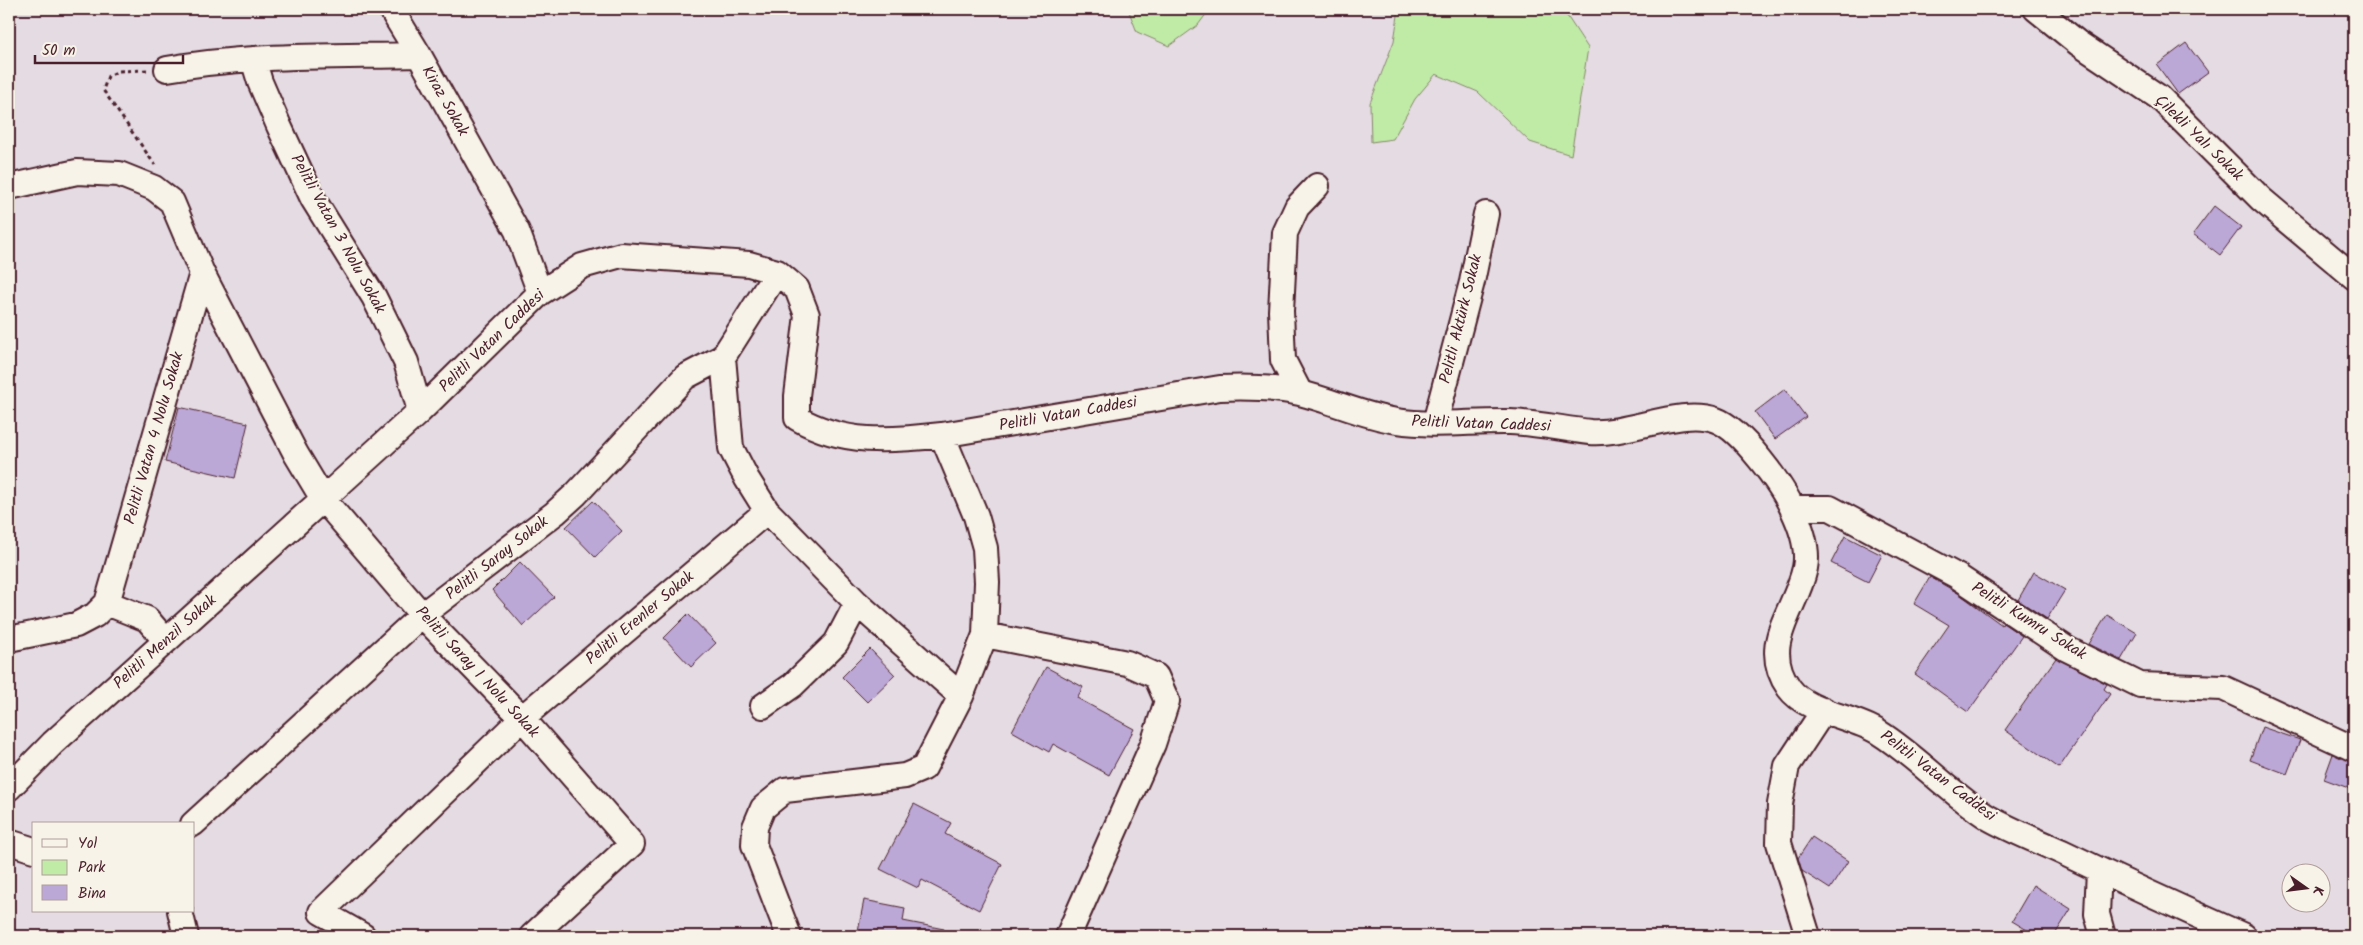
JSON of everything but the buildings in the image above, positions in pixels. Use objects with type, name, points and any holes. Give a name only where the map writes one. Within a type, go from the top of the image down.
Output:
[{"type":"street","points":[[391,9],[419,55]]},
{"type":"street","name":"Çilekli Yalı Sokak","points":[[2036,9],[2078,43],[2160,98],[2261,199],[2354,278]]},
{"type":"street","name":"Kiraz Sokak","points":[[167,70],[205,62],[253,59],[419,55],[517,231],[540,293]]},
{"type":"street","name":"Pelitli Vatan 3 Nolu Sokak","points":[[253,59],[275,118],[314,199],[374,297],[406,362],[420,411]]},
{"type":"street","points":[[9,187],[78,172],[119,174],[154,188],[172,202],[202,273],[296,454],[323,499]]},
{"type":"street","points":[[1300,393],[1283,360],[1281,311],[1286,233],[1297,207],[1317,186]]},
{"type":"street","name":"Pelitli Aktürk Sokak","points":[[1435,423],[1472,282],[1486,214]]},
{"type":"street","name":"Pelitli Vatan Caddesi","points":[[323,499],[420,411],[540,293],[582,266],[622,255],[749,264],[777,272],[797,290],[807,315],[797,396],[797,418],[814,428],[849,438],[904,440],[1220,388],[1260,387],[1300,393],[1375,417],[1397,421],[1435,423],[1513,422],[1542,424],[1592,432],[1621,430],[1665,420],[1690,417],[1715,420],[1732,431],[1772,474],[1793,508],[1803,536],[1806,564],[1798,591],[1776,644],[1781,671],[1790,690],[1806,702],[1875,730],[1989,817],[2099,870],[2244,936]]},
{"type":"street","name":"Pelitli Saray Sokak","points":[[195,822],[422,615],[556,513],[685,377],[723,357],[777,272]]},
{"type":"street","name":"Pelitli Vatan 4 Nolu Sokak","points":[[107,603],[202,273]]},
{"type":"street","points":[[723,357],[731,448],[767,511],[857,603],[961,696]]},
{"type":"street","points":[[789,936],[754,846],[755,827],[763,808],[785,790],[905,776],[924,768],[961,696],[986,635],[988,582],[985,548],[976,516],[942,435]]},
{"type":"street","name":"Pelitli Saray 1 Nolu Sokak","points":[[323,499],[422,615],[522,718],[632,844],[532,936]]},
{"type":"street","name":"Pelitli Menzil Sokak","points":[[9,788],[53,743],[323,499]]},
{"type":"street","name":"Pelitli Kumru Sokak","points":[[1793,508],[1830,508],[1957,576],[2067,649],[2140,685],[2223,688],[2354,749]]},
{"type":"street","name":"Pelitli Erenler Sokak","points":[[363,936],[321,912],[522,718],[767,511]]},
{"type":"street","points":[[9,638],[76,625],[95,615],[107,603],[147,618],[166,641]]},
{"type":"street","points":[[763,706],[793,685],[836,643],[857,603]]},
{"type":"street","points":[[986,635],[1126,663],[1156,676],[1167,701],[1153,744],[1068,936]]},
{"type":"street","points":[[1808,936],[1779,843],[1780,804],[1787,766],[1824,710]]},
{"type":"street","points":[[9,842],[32,849]]},
{"type":"street","points":[[2099,870],[2098,914],[2103,936]]},
{"type":"street","points":[[180,912],[186,936]]},
{"type":"path","points":[[158,169],[103,90],[108,76],[119,71],[167,70]]},
{"type":"green space","points":[[1128,9],[1210,9],[1198,25],[1169,46],[1137,32]]},
{"type":"green space","points":[[1399,9],[1537,9],[1567,16],[1588,48],[1571,155],[1530,142],[1478,92],[1436,74],[1415,99],[1393,139],[1371,142],[1370,103],[1394,41]]}]
